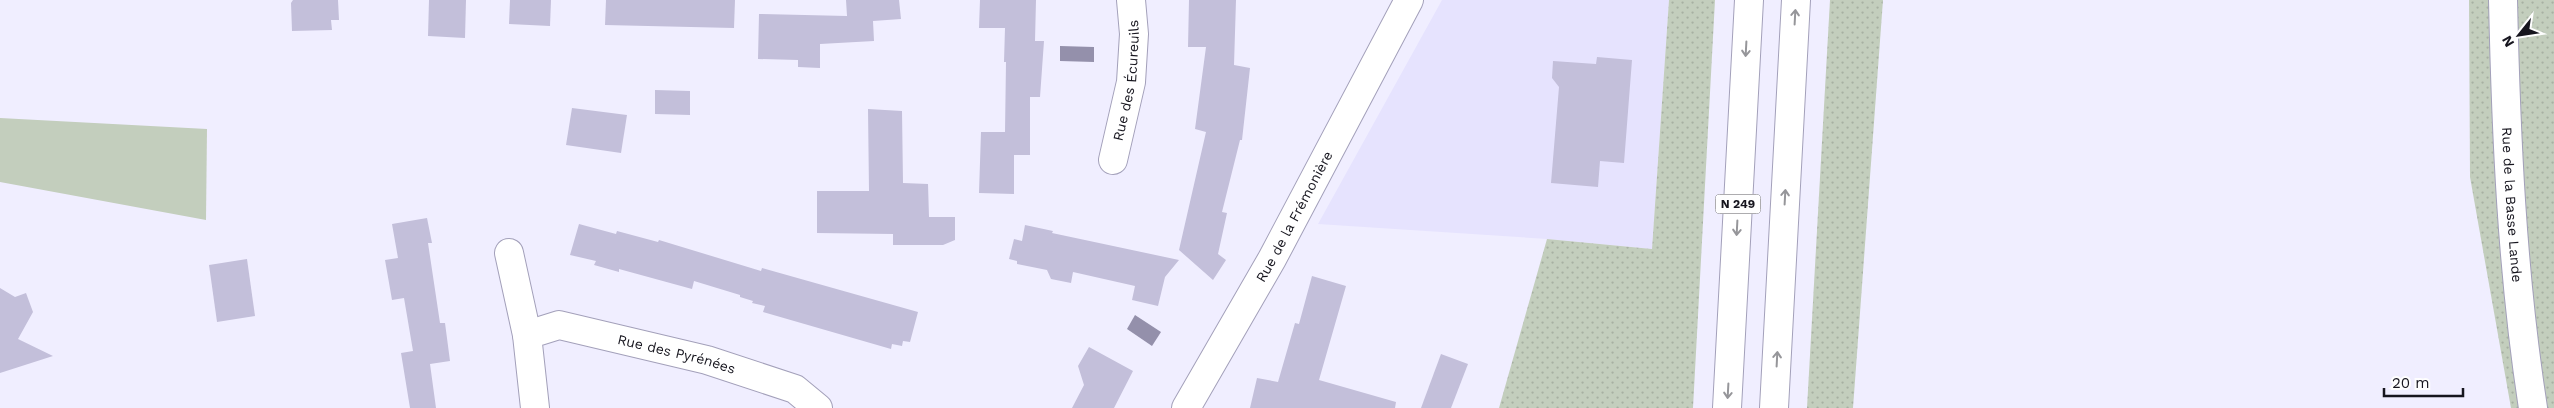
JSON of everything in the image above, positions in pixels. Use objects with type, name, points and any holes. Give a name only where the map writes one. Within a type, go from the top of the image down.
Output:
[{"type":"main road","name":"Rue des Écureuils","points":[[1113,160],[1131,82],[1134,34],[1131,0]]},
{"type":"main road","name":"N 249","points":[[1727,408],[1749,0]]},
{"type":"main road","points":[[1774,408],[1796,0]]},
{"type":"main road","name":"Rue de la Basse Lande","points":[[2503,0],[2509,178],[2522,335],[2533,408]]},
{"type":"main road","name":"Rue de la Frémonière","points":[[1186,408],[1272,259],[1401,7]]},
{"type":"main road","points":[[509,253],[527,334],[535,408]]},
{"type":"main road","name":"Rue des Pyrénées","points":[[527,334],[559,325],[708,360],[795,389],[818,408]]},
{"type":"shaded area","points":[[1442,0],[1669,0],[1652,249],[1547,239],[1318,224]]},
{"type":"shaded area","points":[[1060,46],[1094,47],[1094,62],[1060,61]]},
{"type":"shaded area","points":[[1135,315],[1161,332],[1152,346],[1127,329]]},
{"type":"green space","points":[[1669,0],[1715,0],[1693,408],[1499,408],[1547,239],[1652,249]]},
{"type":"green space","points":[[1830,0],[1883,0],[1853,408],[1807,408]]},
{"type":"green space","points":[[2469,0],[2554,0],[2554,408],[2511,408],[2470,177]]},
{"type":"green space","points":[[0,118],[207,129],[206,220],[0,182]]},
{"type":"building","points":[[293,0],[338,0],[339,20],[331,20],[332,30],[292,31],[291,3]]},
{"type":"building","points":[[429,0],[466,0],[465,38],[428,36]]},
{"type":"building","points":[[510,0],[551,0],[550,26],[509,24]]},
{"type":"building","points":[[606,0],[735,0],[734,28],[605,25]]},
{"type":"building","points":[[846,0],[899,0],[901,19],[873,21],[874,41],[820,44],[820,68],[798,67],[798,60],[758,59],[759,14],[847,16]]},
{"type":"building","points":[[980,0],[1036,0],[1035,41],[1044,41],[1040,97],[1030,97],[1030,155],[1014,155],[1014,194],[979,193],[981,132],[1005,132],[1006,62],[1004,62],[1005,28],[979,28]]},
{"type":"building","points":[[1189,0],[1236,0],[1234,65],[1250,68],[1242,140],[1240,140],[1222,212],[1227,213],[1218,254],[1226,260],[1213,280],[1179,250],[1206,132],[1195,129],[1206,47],[1188,47]]},
{"type":"building","points":[[1597,57],[1632,60],[1624,163],[1600,161],[1598,187],[1551,183],[1559,87],[1552,78],[1553,61],[1596,64]]},
{"type":"building","points":[[655,90],[690,91],[690,115],[655,114]]},
{"type":"building","points":[[572,108],[627,115],[621,153],[566,145]]},
{"type":"building","points":[[868,109],[902,111],[903,183],[928,184],[929,217],[955,217],[955,240],[943,245],[893,245],[893,234],[817,233],[817,191],[869,191]]},
{"type":"building","points":[[427,218],[432,243],[428,243],[440,323],[445,323],[450,361],[430,364],[436,408],[410,408],[401,353],[413,351],[404,298],[392,300],[385,260],[398,258],[392,224]]},
{"type":"building","points":[[579,224],[616,234],[617,231],[658,242],[659,240],[761,271],[762,268],[918,312],[910,342],[903,341],[902,346],[892,344],[891,349],[763,312],[765,306],[752,303],[753,301],[740,297],[740,295],[694,281],[692,289],[619,269],[619,272],[594,265],[596,261],[570,255]]},
{"type":"building","points":[[1025,225],[1053,231],[1052,233],[1179,260],[1165,277],[1158,306],[1132,300],[1135,286],[1073,272],[1071,283],[1051,279],[1047,270],[1017,264],[1017,261],[1009,259],[1014,239],[1022,241]]},
{"type":"building","points":[[247,259],[255,316],[217,322],[209,265]]},
{"type":"building","points":[[1312,276],[1346,286],[1319,380],[1396,402],[1395,408],[1250,408],[1257,378],[1278,382],[1295,323],[1299,324]]},
{"type":"building","points":[[0,288],[15,297],[26,293],[33,312],[18,339],[53,356],[0,373]]},
{"type":"building","points":[[1089,347],[1133,371],[1114,408],[1072,408],[1084,385],[1078,366]]},
{"type":"building","points":[[1441,354],[1468,364],[1451,408],[1421,408]]}]
